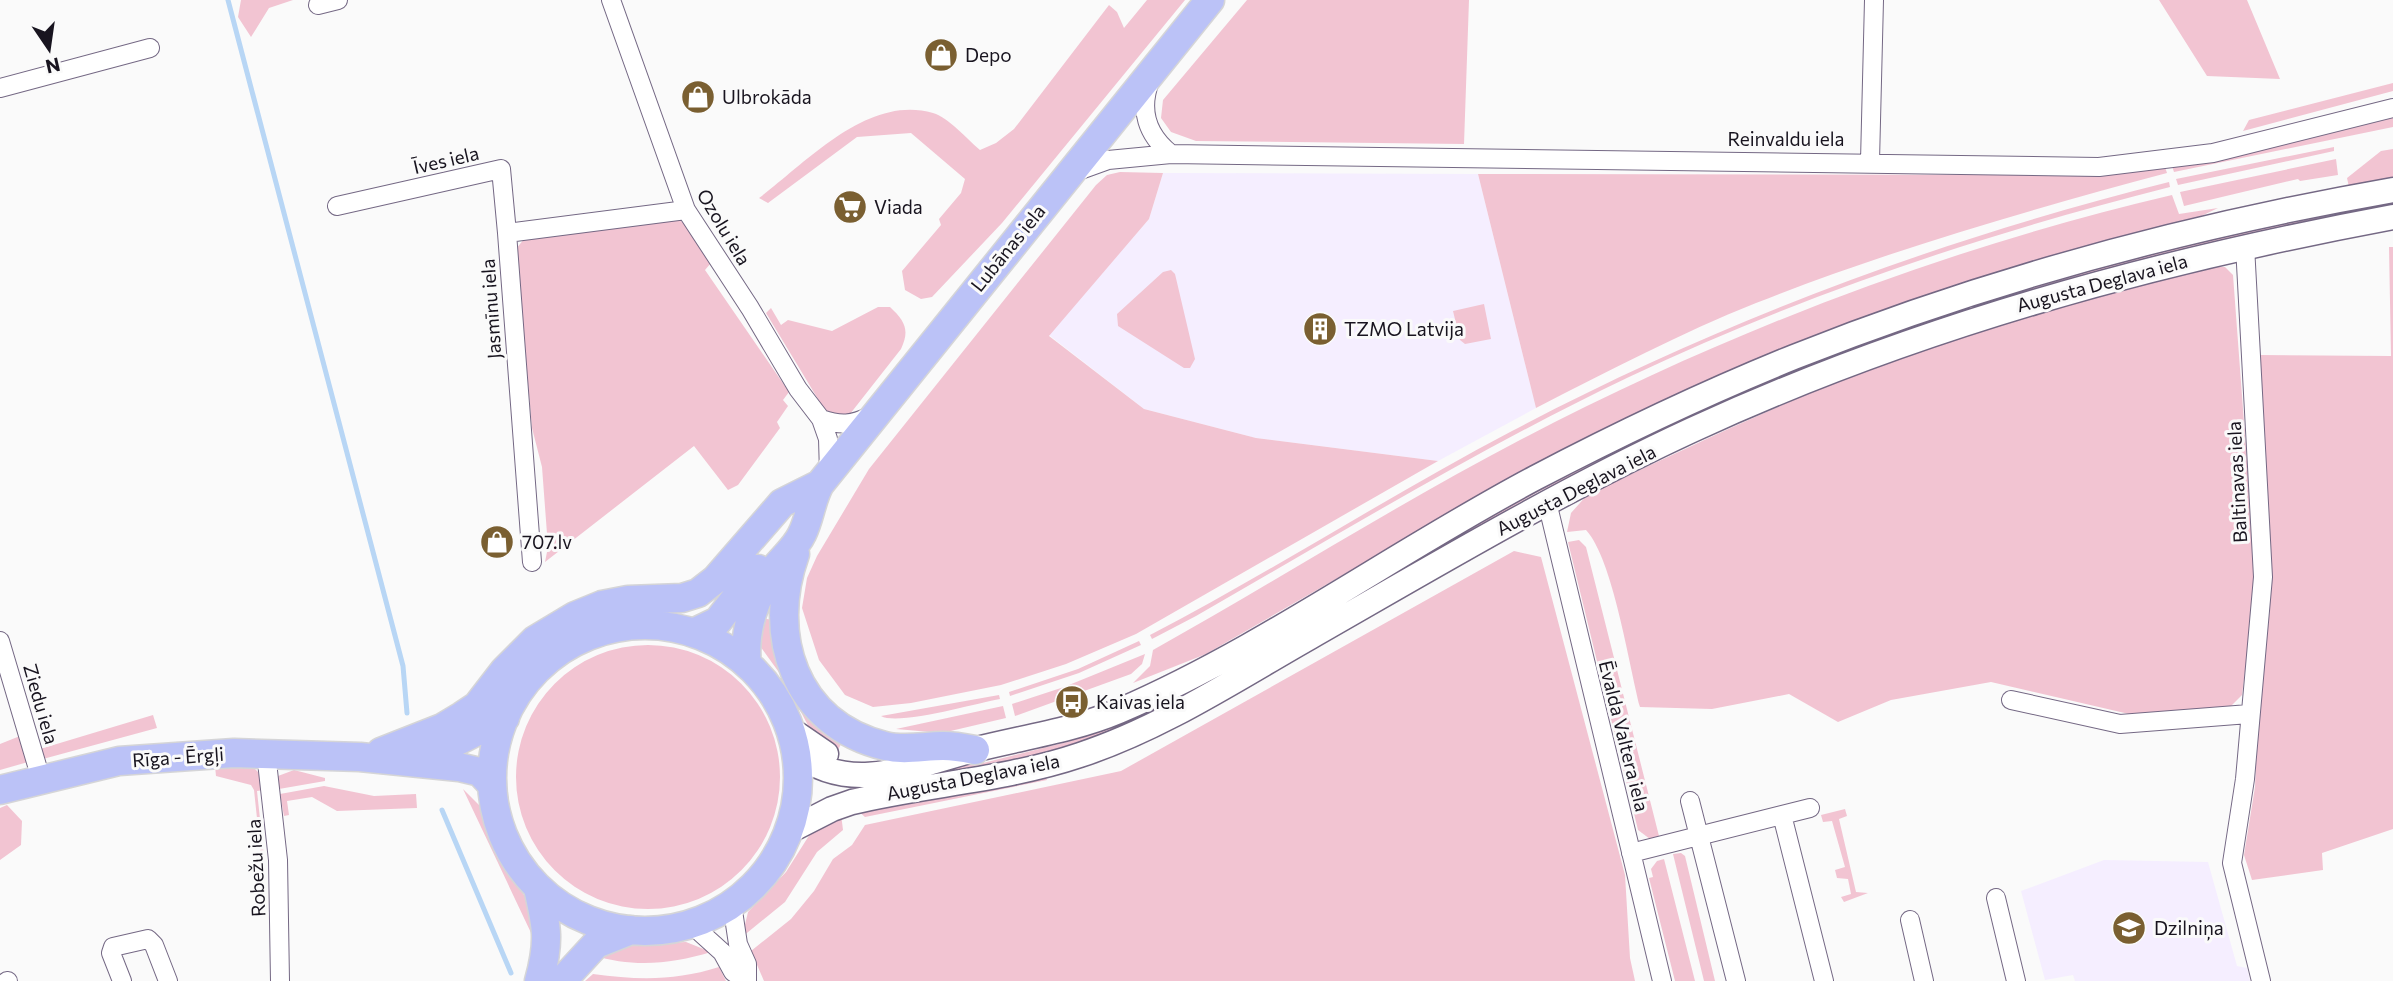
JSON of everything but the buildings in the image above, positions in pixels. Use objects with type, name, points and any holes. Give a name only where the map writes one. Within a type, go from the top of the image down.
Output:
[{"type":"main road","name":"Lubānas iela","points":[[747,664],[744,643],[757,600],[790,531],[820,486],[1066,176],[1210,0]]},
{"type":"main road","name":"Augusta Deglava iela","points":[[794,742],[841,760],[868,764],[916,764],[1023,740],[1117,712],[1206,668],[1532,480],[1671,410],[1791,358],[1899,317],[2079,260],[2258,215],[2393,190]]},
{"type":"main road","name":"Augusta Deglava iela","points":[[789,831],[843,805],[885,794],[987,778],[1081,755],[1171,716],[1547,502],[1694,429],[1906,343],[2105,280],[2245,246],[2393,217]]},
{"type":"main road","points":[[370,754],[442,728],[477,706],[527,646],[553,627],[575,616],[602,605],[628,600],[682,598],[698,593],[716,579],[782,503],[820,486]]},
{"type":"main road","name":"Lubānas iela","points":[[661,626],[694,616],[713,604],[759,545],[790,531]]},
{"type":"main road","name":"Lubānas iela","points":[[693,633],[718,621],[740,596],[774,545],[790,531]]},
{"type":"main road","points":[[790,531],[783,608],[789,660],[808,696],[839,725],[882,746],[903,750],[943,746],[975,750]]},
{"type":"main road","points":[[550,981],[577,940],[592,927],[618,928],[671,929],[691,924],[732,904],[766,872],[789,831],[799,782],[794,742],[775,697],[747,664],[722,645],[693,633],[661,626],[633,626],[580,640],[556,654],[518,693],[505,718],[495,750],[494,797],[511,852],[538,888],[569,911],[618,928]]},
{"type":"main road","name":"Rīga - Ērgļi","points":[[0,790],[137,759],[266,753],[433,752],[456,744],[505,718]]},
{"type":"main road","name":"Rīga - Ērgļi","points":[[370,754],[403,774],[462,782],[494,797]]},
{"type":"main road","points":[[538,888],[547,923],[548,949],[539,981]]},
{"type":"main road","points":[[562,981],[596,944],[618,928]]},
{"type":"street","points":[[318,5],[338,0]]},
{"type":"street","name":"Ozolu iela","points":[[611,0],[686,210],[750,308],[798,389],[821,419],[828,439],[820,486]]},
{"type":"street","points":[[1870,161],[1874,0]]},
{"type":"street","points":[[0,88],[150,48]]},
{"type":"street","points":[[1155,68],[1144,99],[1148,127],[1156,142],[1171,154]]},
{"type":"street","name":"Reinvaldu iela","points":[[1066,176],[1108,160],[1171,154],[1870,161],[2045,168],[2152,163],[2213,153],[2393,107]]},
{"type":"street","name":"Īves iela","points":[[337,206],[501,169],[507,233]]},
{"type":"street","name":"Jasmīnu iela","points":[[532,562],[507,233],[686,210]]},
{"type":"street","name":"Baltinavas iela","points":[[2245,246],[2263,577],[2245,779],[2232,863],[2261,981]]},
{"type":"street","points":[[821,419],[836,425],[853,425],[878,412]]},
{"type":"street","name":"Ēvalda Valtera iela","points":[[1547,502],[1662,981]]},
{"type":"street","name":"Ziedu iela","points":[[0,640],[41,779]]},
{"type":"street","points":[[2011,700],[2120,724],[2249,714]]},
{"type":"street","name":"Robežu iela","points":[[266,753],[278,860],[280,981]]},
{"type":"street","points":[[1690,801],[1735,981]]},
{"type":"street","points":[[1631,853],[1810,808]]},
{"type":"street","points":[[1782,816],[1824,981]]},
{"type":"street","points":[[1996,898],[2015,981]]},
{"type":"street","points":[[732,904],[738,944],[747,964],[747,981]]},
{"type":"street","points":[[1910,920],[1924,981]]},
{"type":"street","points":[[691,924],[722,952],[733,972],[747,981]]},
{"type":"street","points":[[122,981],[111,953],[113,947],[148,939],[154,945],[168,981]]},
{"type":"shaded area","points":[[241,0],[293,0],[269,8],[251,37],[238,17]]},
{"type":"shaded area","points":[[1147,0],[1185,0],[1002,223],[932,297],[921,299],[905,290],[902,271],[941,225],[939,219],[961,193],[965,179],[911,133],[857,137],[768,203],[759,198],[840,135],[885,113],[909,110],[933,113],[951,124],[980,150],[996,143],[1014,129],[1109,5],[1117,12],[1124,28]]},
{"type":"shaded area","points":[[1247,0],[1469,0],[1464,144],[1196,141],[1171,132],[1161,118],[1163,100]]},
{"type":"shaded area","points":[[2159,0],[2247,0],[2280,79],[2207,76]]},
{"type":"shaded area","points":[[2393,83],[2393,91],[2243,131],[2249,120]]},
{"type":"shaded area","points":[[2393,116],[2393,127],[2174,172],[2172,166]]},
{"type":"shaded area","points":[[2334,147],[2334,151],[2178,185],[2176,179]]},
{"type":"shaded area","points":[[2393,149],[2393,180],[2349,187],[2347,178],[2381,151]]},
{"type":"shaded area","points":[[2336,159],[2338,175],[2300,181],[2298,179],[2184,206],[2180,192]]},
{"type":"shaded area","points":[[2165,167],[2167,173],[1960,232],[1756,303],[1617,366],[1536,408],[1478,174],[2083,175]]},
{"type":"shaded area","points":[[1120,172],[1163,173],[1149,219],[1049,336],[1144,409],[1256,438],[1438,461],[1136,634],[1066,664],[1001,685],[911,703],[873,707],[845,695],[819,660],[802,608],[807,578],[817,556],[869,469],[1096,185],[1107,175]]},
{"type":"shaded area","points":[[1163,173],[1478,174],[1536,408],[1438,461],[1256,438],[1144,409],[1049,335],[1149,219]]},
{"type":"shaded area","points":[[2169,182],[2170,187],[2031,225],[1895,269],[1760,319],[1694,347],[1573,404],[1410,492],[1196,616],[1152,639],[1150,635],[1512,431],[1670,354],[1751,319],[1916,257],[1999,229]]},
{"type":"shaded area","points":[[2172,195],[2179,214],[2218,208],[2189,222],[2009,271],[1395,545],[1206,654],[1133,683],[1150,666],[1153,650],[1428,491],[1598,401],[1758,329],[1921,267],[2004,240]]},
{"type":"shaded area","points":[[2326,213],[2327,220],[2092,275],[1804,369],[1538,492],[1155,712],[1073,747],[985,769],[853,789],[851,782],[983,763],[1071,741],[1153,707],[1535,487],[1802,363],[2090,269],[2263,225]]},
{"type":"shaded area","points":[[678,220],[685,223],[711,263],[705,270],[789,392],[783,400],[788,406],[777,422],[780,428],[738,485],[728,490],[694,446],[545,562],[548,547],[542,467],[532,428],[516,249],[524,239]]},
{"type":"shaded area","points":[[2389,247],[2393,247],[2393,829],[2322,853],[2323,870],[2252,880],[2244,855],[2255,787],[2258,717],[2270,608],[2260,355],[2391,356]]},
{"type":"shaded area","points":[[2209,266],[2225,267],[2233,275],[2256,583],[2242,695],[2228,709],[2142,717],[1991,682],[1891,700],[1838,722],[1789,694],[1712,709],[1640,707],[1612,588],[1596,544],[1586,530],[1567,532],[1571,513],[1588,494],[1765,412],[1874,368],[1999,326]]},
{"type":"shaded area","points":[[1171,270],[1175,274],[1195,359],[1190,368],[1184,368],[1118,326],[1117,314],[1163,272]]},
{"type":"shaded area","points":[[1484,304],[1491,339],[1465,344],[1460,340],[1453,311]]},
{"type":"shaded area","points":[[878,307],[890,307],[899,317],[905,331],[904,342],[850,414],[834,415],[824,409],[766,313],[771,308],[781,325],[788,320],[832,331]]},
{"type":"shaded area","points":[[1579,540],[1586,547],[1660,840],[1650,839],[1638,830],[1568,542]]},
{"type":"shaded area","points":[[1514,551],[1541,557],[1625,875],[1630,958],[1635,981],[764,981],[751,951],[791,919],[814,891],[833,859],[852,845],[865,825],[1121,771]]},
{"type":"shaded area","points":[[763,618],[776,621],[845,736],[837,752],[811,731],[783,678],[760,646]]},
{"type":"shaded area","points":[[1139,641],[1141,645],[1079,673],[1010,696],[1009,692],[1078,669]]},
{"type":"shaded area","points":[[648,645],[699,655],[732,675],[750,693],[770,726],[780,777],[770,828],[750,861],[732,879],[699,899],[648,909],[597,899],[564,879],[546,861],[526,828],[516,777],[526,726],[546,693],[564,675],[597,655]]},
{"type":"shaded area","points":[[1145,654],[1142,664],[1131,674],[1015,716],[1012,704],[1064,687]]},
{"type":"shaded area","points":[[999,695],[1000,699],[938,713],[904,718],[881,716]]},
{"type":"shaded area","points":[[1003,706],[1006,718],[942,733],[896,729]]},
{"type":"shaded area","points":[[153,715],[157,728],[43,759],[40,749]]},
{"type":"shaded area","points":[[20,736],[28,762],[0,770],[0,744]]},
{"type":"shaded area","points":[[215,766],[253,767],[258,772],[264,790],[257,791],[266,875],[263,875],[254,790],[251,785],[216,776]]},
{"type":"shaded area","points":[[294,770],[325,778],[325,781],[279,789],[278,776]]},
{"type":"shaded area","points":[[1045,776],[1047,780],[865,817],[857,810],[977,792]]},
{"type":"shaded area","points":[[324,786],[374,796],[416,794],[417,808],[337,811],[312,797],[287,801],[289,815],[284,816],[280,794]]},
{"type":"shaded area","points":[[463,789],[479,805],[496,853],[534,910],[533,937]]},
{"type":"shaded area","points":[[7,805],[22,821],[21,845],[0,860],[0,808]]},
{"type":"shaded area","points":[[1845,809],[1847,816],[1839,819],[1856,892],[1868,893],[1844,902],[1841,897],[1851,894],[1848,879],[1837,878],[1835,870],[1845,867],[1832,821],[1823,822],[1821,815]]},
{"type":"shaded area","points":[[841,814],[843,830],[817,852],[785,902],[742,937],[748,912],[786,872],[810,834]]},
{"type":"shaded area","points":[[1681,853],[1685,856],[1715,981],[1704,981],[1673,854]]},
{"type":"shaded area","points":[[1664,859],[1695,981],[1675,981],[1649,878],[1653,877],[1651,869],[1657,861]]},
{"type":"shaded area","name":"Dzilniņa","points":[[2104,860],[2208,862],[2237,966],[2247,968],[2250,981],[2075,981],[2073,975],[2045,980],[2021,891]]},
{"type":"shaded area","points":[[686,942],[711,952],[652,963],[623,962],[593,955],[620,945]]},
{"type":"shaded area","points":[[719,967],[726,981],[585,981],[593,974],[656,978],[687,975]]},
{"type":"waterway","points":[[228,0],[403,666],[407,713]]},
{"type":"waterway","points":[[442,810],[511,973]]},
{"type":"place","name":"Depo","points":[[941,55]]},
{"type":"place","name":"Ulbrokāda","points":[[698,97]]},
{"type":"place","name":"Viada","points":[[850,207]]},
{"type":"place","name":"TZMO Latvija","points":[[1320,329]]},
{"type":"place","name":"707.lv","points":[[497,542]]},
{"type":"place","name":"Kaivas iela","points":[[1072,702]]},
{"type":"place","name":"Dzilniņa","points":[[2129,928]]}]
